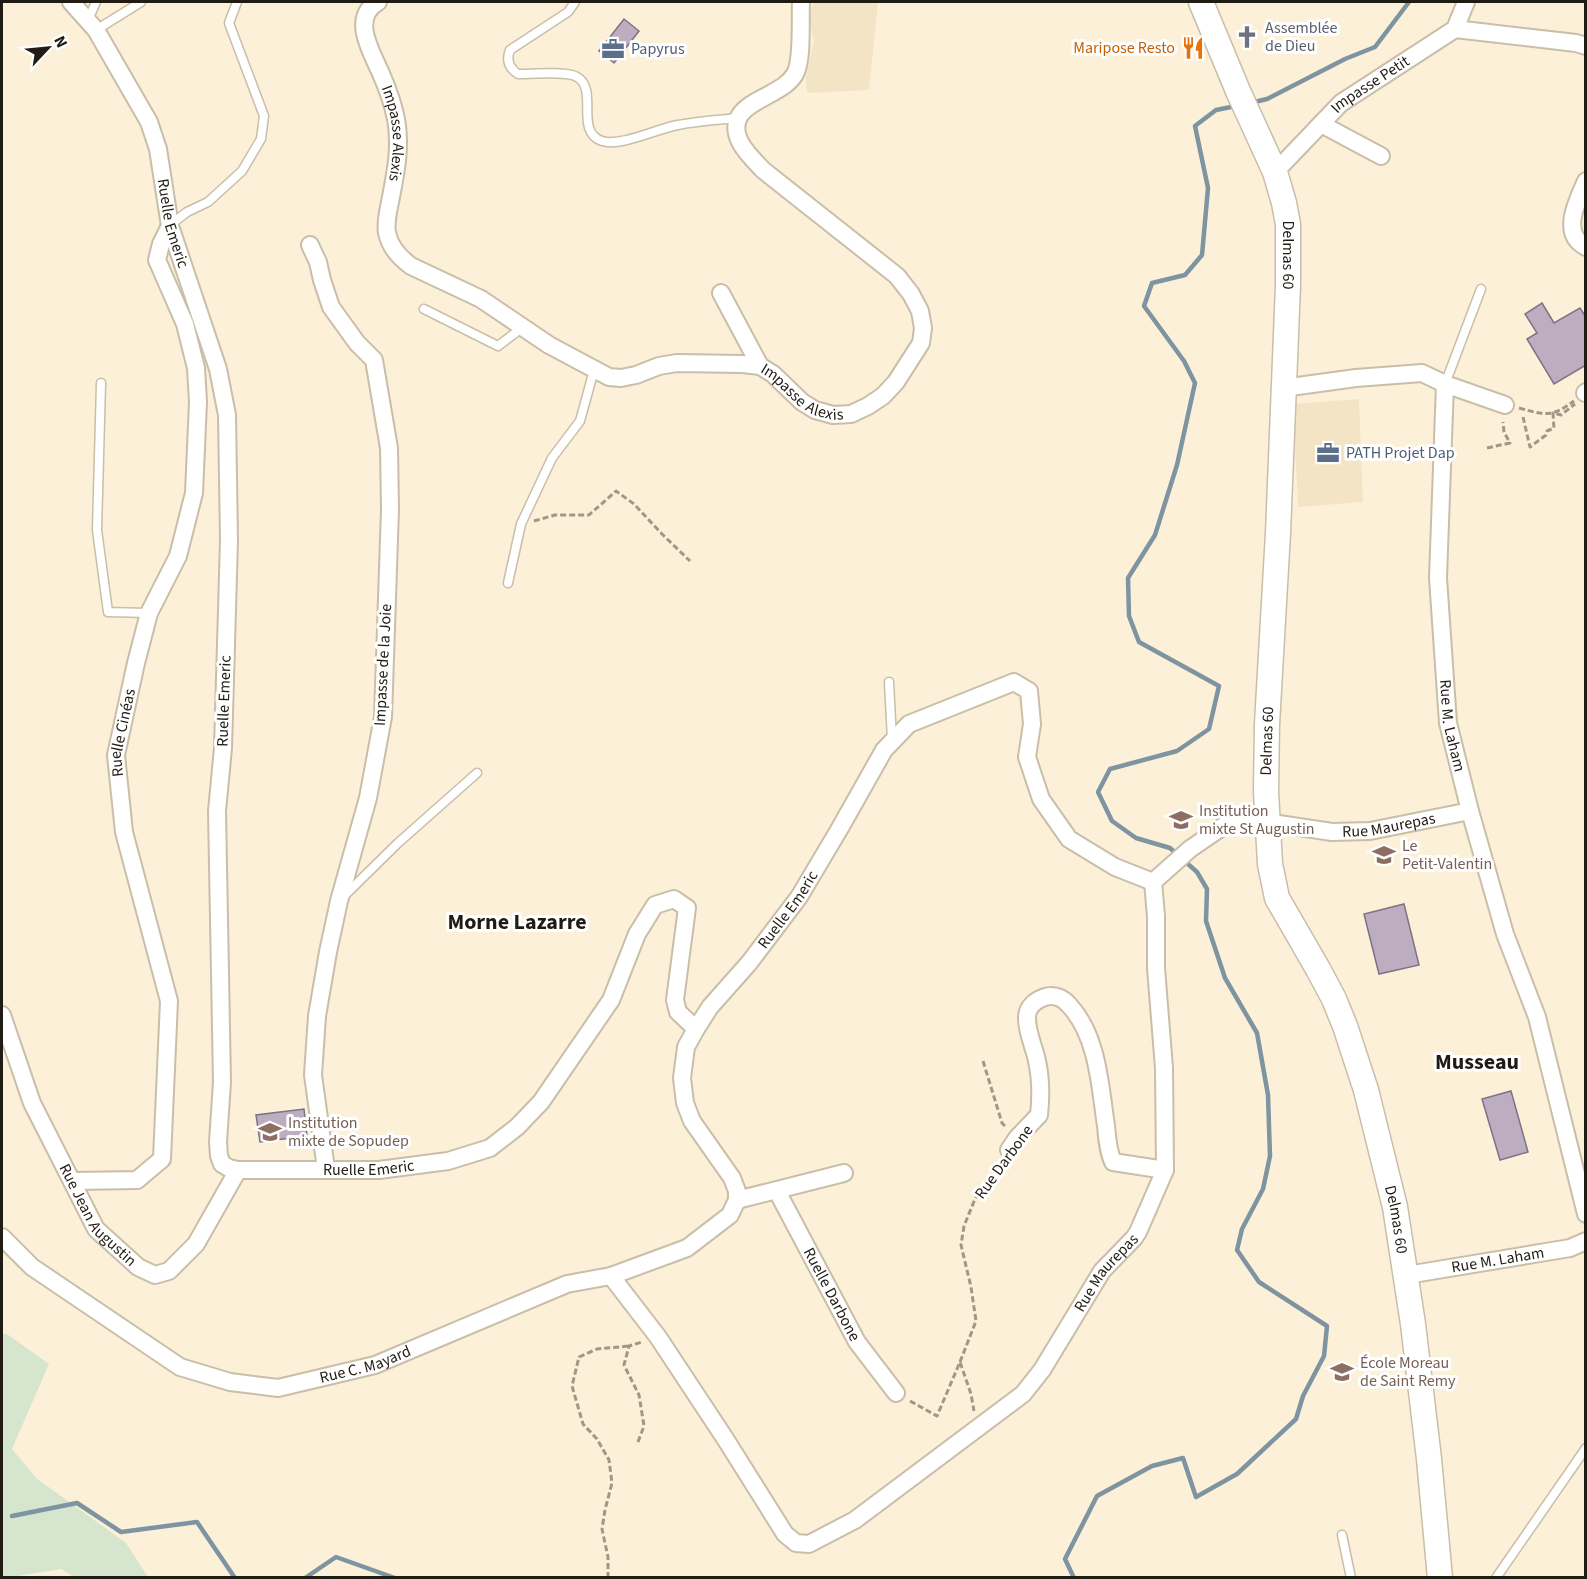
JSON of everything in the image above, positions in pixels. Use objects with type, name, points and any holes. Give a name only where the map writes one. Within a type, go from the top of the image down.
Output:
[{"type":"street","name":"Ruelle Emeric","points":[[71,2],[92,25],[149,122],[159,149],[170,225],[218,369],[227,415],[229,540],[223,748],[217,811],[222,1082],[218,1142],[222,1164],[238,1170],[380,1170],[448,1161],[490,1148],[517,1127],[541,1102],[611,1000],[638,934],[655,905],[674,899],[687,908],[675,1000],[678,1012],[696,1029],[710,1007],[749,963],[799,897],[884,750],[892,741],[909,724],[1014,682],[1029,692],[1032,724],[1027,758],[1041,799],[1070,839],[1115,867],[1153,882]]},
{"type":"street","name":"Impasse Alexis","points":[[378,2],[374,3],[366,14],[364,26],[366,40],[390,97],[397,122],[399,155],[387,222],[387,234],[401,259],[411,266],[482,299],[549,345],[609,377],[621,378],[636,375],[659,366],[677,363],[759,366],[773,374],[802,402],[815,410],[833,415],[851,414],[883,396],[896,382],[921,343],[923,328],[920,311],[911,294],[897,276],[763,170],[746,152],[736,128],[738,118]]},
{"type":"street","points":[[738,118],[751,105],[790,81],[796,73],[799,61],[801,2]]},
{"type":"street","name":"Delmas 60","points":[[1201,2],[1275,172],[1288,224],[1288,285],[1278,533],[1267,724],[1266,791],[1270,864],[1277,898],[1334,999],[1356,1054],[1395,1207],[1407,1275],[1429,1459],[1440,1578]]},
{"type":"street","points":[[1466,2],[1455,29],[1586,46]]},
{"type":"street","name":"Impasse Petit","points":[[1275,172],[1341,103],[1455,29]]},
{"type":"street","points":[[1321,124],[1381,156]]},
{"type":"street","points":[[1586,182],[1577,201],[1572,221],[1574,237],[1578,243],[1586,247]]},
{"type":"street","name":"Ruelle Cinéas","points":[[73,1181],[137,1180],[162,1159],[169,1001],[124,832],[116,755],[136,663],[150,613],[178,556],[194,493],[198,402],[196,368],[185,324],[158,260],[160,244],[170,225]]},
{"type":"street","name":"Impasse de la Joie","points":[[310,245],[318,262],[331,307],[357,343],[374,360],[389,447],[390,509],[383,717],[368,798],[339,901],[317,1016],[313,1075],[326,1169]]},
{"type":"street","points":[[721,293],[759,366]]},
{"type":"street","points":[[1283,388],[1422,372],[1445,384],[1505,405]]},
{"type":"street","name":"Rue M. Laham","points":[[1445,384],[1438,578],[1448,723],[1505,934],[1537,1017],[1586,1214]]},
{"type":"street","name":"Rue Maurepas","points":[[611,1276],[658,1336],[785,1534],[795,1543],[809,1544],[855,1520],[1023,1394],[1042,1370],[1102,1271],[1134,1238],[1165,1170],[1164,1068],[1156,968],[1156,916],[1153,882],[1190,849],[1226,825],[1247,820],[1332,832],[1371,831],[1470,811]]},
{"type":"street","name":"Rue Darbone","points":[[1013,1144],[1039,1115],[1041,1089],[1027,1016],[1029,1008],[1044,997],[1055,996],[1065,1000],[1072,1007],[1091,1043],[1113,1162],[1165,1170]]},
{"type":"street","name":"Rue Jean Augustin","points":[[2,1015],[32,1102],[96,1229],[138,1267],[155,1275],[169,1271],[196,1244],[238,1170]]},
{"type":"street","points":[[696,1029],[686,1047],[682,1078],[685,1103],[692,1121],[732,1178],[737,1191],[737,1200],[844,1173]]},
{"type":"street","name":"Ruelle Darbone","points":[[777,1191],[856,1342],[896,1393]]},
{"type":"street","name":"Rue C. Mayard","points":[[2,1237],[32,1267],[180,1367],[230,1382],[278,1388],[375,1365],[567,1284],[611,1276],[687,1248],[730,1215],[737,1200]]},
{"type":"street","name":"Rue M. Laham","points":[[1407,1275],[1570,1248],[1586,1241]]},
{"type":"lane","points":[[92,25],[96,2]]},
{"type":"lane","points":[[92,25],[141,2]]},
{"type":"lane","points":[[170,225],[187,212],[208,202],[242,171],[261,139],[264,116],[229,23],[237,2]]},
{"type":"lane","points":[[575,2],[568,12],[510,50],[508,63],[518,74],[570,75],[582,81],[586,87],[588,126],[596,138],[607,142],[624,140],[677,125],[738,118]]},
{"type":"lane","points":[[1445,384],[1481,289]]},
{"type":"lane","points":[[424,309],[498,346],[523,327]]},
{"type":"lane","points":[[508,583],[521,524],[552,458],[580,421],[594,370]]},
{"type":"lane","points":[[101,383],[97,530],[108,612],[150,613]]},
{"type":"lane","points":[[889,682],[892,741]]},
{"type":"lane","points":[[339,901],[398,843],[477,773]]},
{"type":"lane","points":[[1496,1578],[1586,1448]]},
{"type":"lane","points":[[1342,1535],[1351,1578]]},
{"type":"path","points":[[1505,405],[1541,414],[1552,413],[1584,395]]},
{"type":"path","points":[[1552,413],[1561,416],[1584,395]]},
{"type":"path","points":[[1523,417],[1530,447],[1546,435],[1547,431],[1554,428],[1552,413]]},
{"type":"path","points":[[1487,448],[1510,443],[1504,432],[1503,422]]},
{"type":"path","points":[[521,524],[555,515],[589,515],[616,491],[634,504],[690,561]]},
{"type":"path","points":[[983,1061],[1002,1123],[1013,1144]]},
{"type":"path","name":"Rue Darbone","points":[[960,1362],[976,1321],[961,1245],[964,1226],[975,1199],[1013,1144]]},
{"type":"path","points":[[608,1578],[608,1557],[602,1529],[612,1484],[609,1460],[597,1439],[583,1424],[572,1386],[579,1357],[597,1350],[629,1346],[658,1336]]},
{"type":"path","points":[[629,1346],[624,1365],[639,1395],[644,1426],[638,1442]]},
{"type":"path","points":[[896,1393],[937,1416],[960,1362]]},
{"type":"path","points":[[960,1362],[971,1394],[978,1427]]},
{"type":"shaded area","points":[[813,2],[878,2],[869,90],[807,93],[806,76],[814,41],[809,17]]},
{"type":"shaded area","name":"PATH Projet Dap","points":[[1359,399],[1363,502],[1298,507],[1293,404]]},
{"type":"green space","points":[[2,1334],[7,1334],[49,1364],[12,1449],[36,1478],[126,1543],[148,1577],[74,1577],[61,1569],[2,1577]]},
{"type":"building","points":[[624,19],[639,31],[614,63],[599,51]]},
{"type":"building","points":[[1542,303],[1554,323],[1580,308],[1586,317],[1586,365],[1554,384],[1527,339],[1537,333],[1525,314]]},
{"type":"building","points":[[1404,904],[1419,965],[1379,974],[1364,914]]},
{"type":"building","points":[[1511,1091],[1528,1152],[1500,1160],[1482,1099]]},
{"type":"building","points":[[304,1109],[307,1136],[260,1142],[256,1115]]},
{"type":"waterway","points":[[1250,103],[1267,99],[1345,59],[1375,47],[1409,2]]},
{"type":"waterway","points":[[1074,1578],[1065,1559],[1097,1496],[1152,1466],[1183,1458],[1196,1497],[1237,1474],[1296,1419],[1303,1396],[1324,1356],[1327,1326],[1259,1282],[1237,1250],[1242,1229],[1263,1189],[1270,1156],[1268,1095],[1257,1033],[1225,978],[1206,921],[1207,889],[1197,872],[1170,848],[1136,838],[1112,821],[1098,792],[1110,769],[1177,751],[1209,729],[1219,686],[1139,642],[1129,616],[1128,578],[1155,535],[1177,465],[1195,383],[1184,361],[1144,306],[1152,283],[1185,275],[1202,255],[1208,188],[1195,126],[1216,110],[1236,106]]},
{"type":"waterway","points":[[12,1516],[77,1503],[121,1532],[197,1522],[235,1578]]},
{"type":"waterway","points":[[305,1578],[336,1557],[395,1578]]},
{"type":"place","name":"Assemblée de Dieu","points":[[1247,37]]},
{"type":"place","name":"Maripose Resto","points":[[1193,48]]},
{"type":"place","name":"Papyrus","points":[[613,49]]},
{"type":"place","name":"PATH Projet Dap","points":[[1328,453]]},
{"type":"place","name":"Institution mixte St Augustin","points":[[1181,820]]},
{"type":"place","name":"Le Petit-Valentin","points":[[1384,855]]},
{"type":"place","name":"Institution mixte de Sopudep","points":[[270,1132]]},
{"type":"place","name":"École Moreau de Saint Remy","points":[[1342,1372]]},
{"type":"district","name":"Morne Lazarre","points":[[517,922]]},
{"type":"district","name":"Musseau","points":[[1477,1062]]}]
